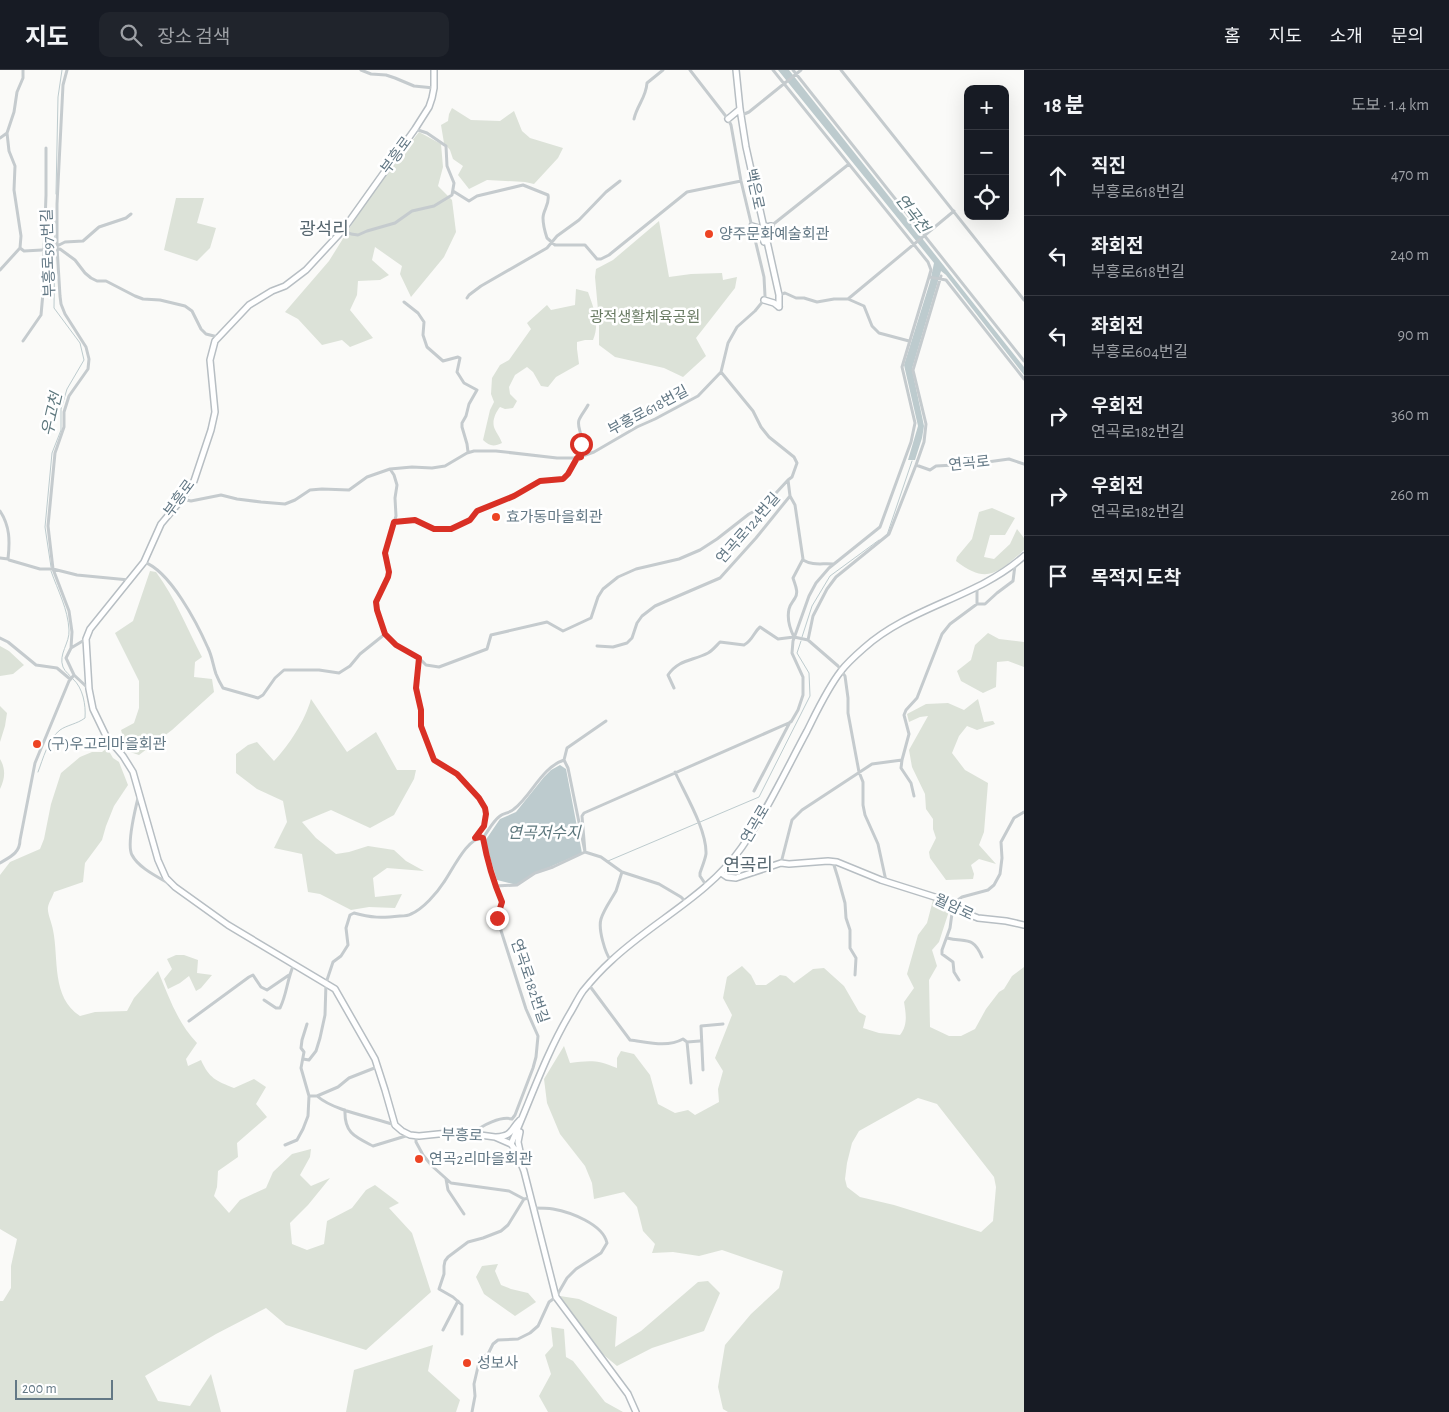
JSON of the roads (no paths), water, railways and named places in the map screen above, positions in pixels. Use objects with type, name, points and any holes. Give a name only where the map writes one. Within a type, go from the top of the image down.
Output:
[{"type":"main road","name":"백은로","points":[[736,70],[746,147],[779,295],[779,307],[764,300]]},
{"type":"main road","name":"부흥로","points":[[86,639],[90,629],[144,562],[161,524],[194,481],[215,412],[210,360],[215,341],[254,302],[272,291],[285,286],[306,270],[343,230],[429,107],[434,88],[434,72]]},
{"type":"main road","points":[[728,120],[740,109]]},
{"type":"main road","points":[[752,226],[762,224],[767,227],[771,226]]},
{"type":"main road","points":[[752,226],[759,228],[770,258]]},
{"type":"main road","name":"연곡로","points":[[512,1144],[561,1028],[583,992],[611,961],[686,903],[721,873],[754,829],[841,670],[878,636],[892,627],[977,588],[996,577],[1024,556]]},
{"type":"main road","points":[[86,639],[89,689],[93,709],[106,736],[123,756],[133,772],[160,868],[166,878],[175,887],[228,925],[335,989],[375,1059],[395,1125],[402,1131],[413,1135]]},
{"type":"main road","name":"월암로","points":[[721,873],[727,877],[736,878],[781,863],[841,863],[886,882],[928,895],[978,918],[1024,925]]},
{"type":"main road","points":[[495,1137],[502,1137],[511,1133],[524,1116]]},
{"type":"main road","points":[[521,1123],[518,1142],[530,1198],[556,1297],[628,1394],[636,1412]]},
{"type":"main road","name":"부흥로","points":[[413,1135],[458,1132],[495,1137],[512,1144]]},
{"type":"main road","points":[[512,1144],[524,1171]]},
{"type":"street","points":[[0,270],[20,248],[21,236],[14,190],[15,166],[9,151],[8,134],[17,92],[23,78],[23,70]]},
{"type":"street","name":"부흥로597번길","points":[[67,70],[63,85],[56,249],[61,304],[86,347],[89,359],[88,369],[69,396],[64,412],[64,427],[55,453],[48,526],[53,569],[69,611],[72,632],[70,648],[66,658],[72,677]]},
{"type":"street","points":[[361,70],[371,74],[386,75],[414,86],[434,88]]},
{"type":"street","points":[[634,119],[645,96],[647,83],[663,70]]},
{"type":"street","points":[[390,469],[397,485],[395,498],[396,516],[385,553],[389,572],[388,577],[376,602],[377,610],[385,634],[396,645],[419,658],[426,665],[439,667],[487,649],[491,635],[547,622],[563,631],[578,625],[590,618],[603,589],[618,577],[636,570],[679,559],[700,550],[749,514],[764,506],[792,477],[797,463],[794,457],[769,437],[760,427],[752,411],[721,372],[728,343],[737,327],[764,300],[764,277],[741,181],[734,136],[728,120],[690,70]]},
{"type":"street","points":[[773,70],[928,262],[930,270],[902,367],[915,424],[911,442],[880,527],[833,564],[820,579],[809,596],[794,637]]},
{"type":"street","points":[[741,116],[749,112],[795,72],[801,70]]},
{"type":"street","points":[[841,70],[1024,300]]},
{"type":"street","points":[[795,72],[1024,361]]},
{"type":"street","name":"부흥로","points":[[415,129],[427,133],[446,146],[447,166],[454,184],[453,191]]},
{"type":"street","points":[[0,138],[8,134]]},
{"type":"street","points":[[23,341],[40,315],[44,282],[46,148]]},
{"type":"street","points":[[771,226],[848,164]]},
{"type":"street","points":[[467,298],[481,286],[552,244],[557,236],[579,220],[606,192],[620,181]]},
{"type":"street","points":[[343,230],[358,235],[374,228],[395,223],[412,211],[434,206],[452,195],[453,191],[469,201],[477,196],[523,185],[548,195],[548,205],[542,217],[547,238],[552,244],[586,245],[597,259],[601,259],[609,255],[688,192],[741,181]]},
{"type":"street","points":[[848,299],[954,211]]},
{"type":"street","points":[[56,249],[65,242],[83,241],[99,227],[126,218],[131,214]]},
{"type":"street","points":[[20,248],[24,251],[60,249],[75,260],[85,273],[97,281],[106,281],[143,299],[160,300],[185,306],[192,311],[201,329],[206,334],[218,338]]},
{"type":"street","points":[[929,277],[946,280],[1024,379]]},
{"type":"street","points":[[806,640],[820,600],[836,577],[889,534],[916,465],[924,442],[926,424],[913,370],[941,278]]},
{"type":"street","points":[[779,295],[785,293],[796,298],[817,302],[848,299],[864,306],[872,326],[879,333],[909,341]]},
{"type":"street","points":[[404,302],[418,313],[424,322],[423,335],[427,347],[443,362],[460,358],[457,372],[464,383],[477,390],[462,423],[468,452]]},
{"type":"street","name":"부흥로618번길","points":[[182,499],[190,501],[221,494],[237,499],[285,504],[310,490],[349,490],[367,477],[390,469],[445,466],[468,452],[484,450],[558,458],[579,457],[594,452],[637,427],[698,396],[721,372]]},
{"type":"street","points":[[394,522],[415,520],[434,529],[451,529],[470,520],[477,511],[514,496],[540,481],[563,479],[579,457],[578,449],[581,444],[582,434],[579,420],[588,405]]},
{"type":"street","name":"연곡로","points":[[916,465],[930,470],[936,466],[973,464],[1009,459],[1024,464]]},
{"type":"street","points":[[788,480],[790,496]]},
{"type":"street","name":"연곡로124번길","points":[[597,646],[613,647],[627,643],[632,638],[637,623],[642,616],[655,606],[720,578],[790,496],[795,505],[803,560],[793,578],[797,593],[788,613],[790,629],[794,637],[792,653],[803,677],[803,695],[798,710],[754,792]]},
{"type":"street","points":[[0,511],[6,519],[10,535],[8,559]]},
{"type":"street","points":[[0,558],[21,562],[40,569],[48,568],[77,575],[130,580]]},
{"type":"street","points":[[803,560],[817,564],[833,564]]},
{"type":"street","points":[[144,562],[149,563],[162,573],[188,608],[209,648],[222,688],[258,698],[263,695],[275,678],[284,670],[319,670],[339,674],[385,634]]},
{"type":"street","name":"연곡로","points":[[902,760],[909,734],[904,715],[916,698],[942,634],[950,624],[977,604],[985,604],[996,593],[1013,581],[1015,564]]},
{"type":"street","points":[[977,588],[977,604]]},
{"type":"street","points":[[674,688],[668,675],[673,668],[683,662],[709,653],[720,642],[744,644],[752,639],[760,627],[778,639],[794,637],[806,640],[819,649],[845,676],[848,713],[859,772],[863,782],[863,805],[865,815],[878,844],[886,882]]},
{"type":"street","points":[[0,638],[8,642],[36,665],[57,668],[89,689]]},
{"type":"street","points":[[70,648],[86,639]]},
{"type":"street","points":[[303,1059],[309,1060],[316,1052],[325,1015],[326,984],[332,962],[341,956],[348,945],[346,928],[350,915],[354,913],[370,918],[386,918],[411,915],[428,901],[444,883],[457,859],[484,826],[485,808],[479,798],[457,774],[434,760],[421,726],[421,710],[416,688],[419,658]]},
{"type":"street","points":[[0,864],[18,852],[35,763],[72,677]]},
{"type":"street","points":[[585,852],[568,768],[564,760],[567,748],[606,721]]},
{"type":"street","points":[[585,852],[582,816],[584,813],[791,722]]},
{"type":"street","points":[[475,838],[483,838],[500,816],[513,811],[536,783],[551,768],[564,760]]},
{"type":"street","points":[[781,863],[792,820],[802,810],[872,764],[902,760],[901,768],[911,783],[914,796]]},
{"type":"street","points":[[675,772],[705,842],[706,854],[700,876],[707,886]]},
{"type":"street","points":[[139,792],[133,818],[130,849],[132,856],[148,871],[175,887]]},
{"type":"street","points":[[959,980],[954,972],[952,962],[942,954],[950,928],[953,906],[962,897],[988,890],[994,885],[1000,874],[1001,842],[1014,818],[1024,812]]},
{"type":"street","name":"연곡로182번길","points":[[474,1134],[494,1122],[512,1119],[516,1116],[533,1068],[538,1036],[526,1009],[497,918],[502,902],[495,886],[483,838]]},
{"type":"street","points":[[495,886],[517,885],[536,873],[585,852],[606,859],[622,872],[658,884],[681,897],[686,903]]},
{"type":"street","points":[[833,862],[845,903],[846,918],[850,930],[850,948],[856,958],[855,976]]},
{"type":"street","points":[[611,961],[604,949],[600,926],[601,919],[616,890],[622,872]]},
{"type":"street","points":[[946,938],[955,940],[966,939],[973,943],[982,957]]},
{"type":"street","points":[[264,1000],[276,1008],[280,1008],[285,999],[289,975],[294,964]]},
{"type":"street","points":[[189,1021],[252,975],[261,987],[267,990],[289,975]]},
{"type":"street","points":[[589,985],[630,1040],[656,1044],[675,1043],[683,1039],[687,1042],[700,1041]]},
{"type":"street","points":[[285,1145],[297,1140],[308,1116],[309,1096],[301,1068],[304,1052],[301,1048],[302,1040],[307,1024]]},
{"type":"street","points":[[703,1070],[700,1041],[701,1026],[723,1024]]},
{"type":"street","points":[[687,1042],[691,1083]]},
{"type":"street","points":[[309,1096],[316,1096],[338,1087],[349,1078],[378,1066]]},
{"type":"street","points":[[316,1096],[346,1110],[395,1125]]},
{"type":"street","points":[[346,1110],[345,1121],[349,1132],[373,1146],[413,1135],[423,1155],[451,1183],[509,1191],[524,1199],[530,1198]]},
{"type":"street","points":[[446,1178],[448,1190],[464,1214]]},
{"type":"street","points":[[462,1334],[462,1306],[439,1289],[444,1274],[445,1261],[468,1242],[501,1231],[508,1225],[524,1199]]},
{"type":"street","points":[[472,1412],[475,1396],[474,1384],[480,1358],[488,1354],[493,1344],[498,1340],[518,1339],[530,1334],[538,1326],[548,1302],[556,1297],[567,1278],[576,1269],[601,1253],[607,1243],[606,1238],[597,1228],[586,1220],[553,1209],[533,1208]]},
{"type":"street","points":[[443,1330],[458,1302]]},
{"type":"water","points":[[778,70],[789,70],[1024,367],[1024,375],[941,271],[912,369],[924,426],[915,460],[908,460],[918,426],[904,365],[930,282],[934,263]]},
{"type":"water","name":"연곡저수지","points":[[560,765],[566,769],[582,853],[536,873],[517,885],[497,880],[485,841],[500,819],[516,812],[544,777]]},
{"type":"waterway","name":"우고천","points":[[56,194],[58,97],[62,70]]},
{"type":"waterway","name":"우고천","points":[[51,567],[45,527],[52,453],[61,430],[61,409],[67,389],[84,360],[80,343],[54,308],[55,221]]},
{"type":"waterway","points":[[887,535],[912,461]]},
{"type":"waterway","points":[[802,637],[812,606],[830,576],[879,540]]},
{"type":"waterway","name":"우고천","points":[[38,772],[46,750],[56,734],[63,728],[85,718],[85,708],[81,692],[64,669],[62,662],[69,630],[65,607],[51,571]]},
{"type":"waterway","points":[[608,861],[759,797],[810,696],[809,673],[797,653],[801,641]]},
{"type":"place","name":"양주문화예술회관","points":[[709,234]]},
{"type":"place","name":"효가동마을회관","points":[[496,517]]},
{"type":"place","name":"(구)우고리마을회관","points":[[37,744]]},
{"type":"place","name":"연곡2리마을회관","points":[[419,1159]]},
{"type":"place","name":"성보사","points":[[467,1363]]},
{"type":"district","name":"광석리","points":[[324,229]]},
{"type":"district","name":"연곡리","points":[[748,865]]},
{"type":"water label","name":"연곡천","points":[[913,213]]},
{"type":"park label","name":"광적생활체육공원","points":[[645,317]]}]
